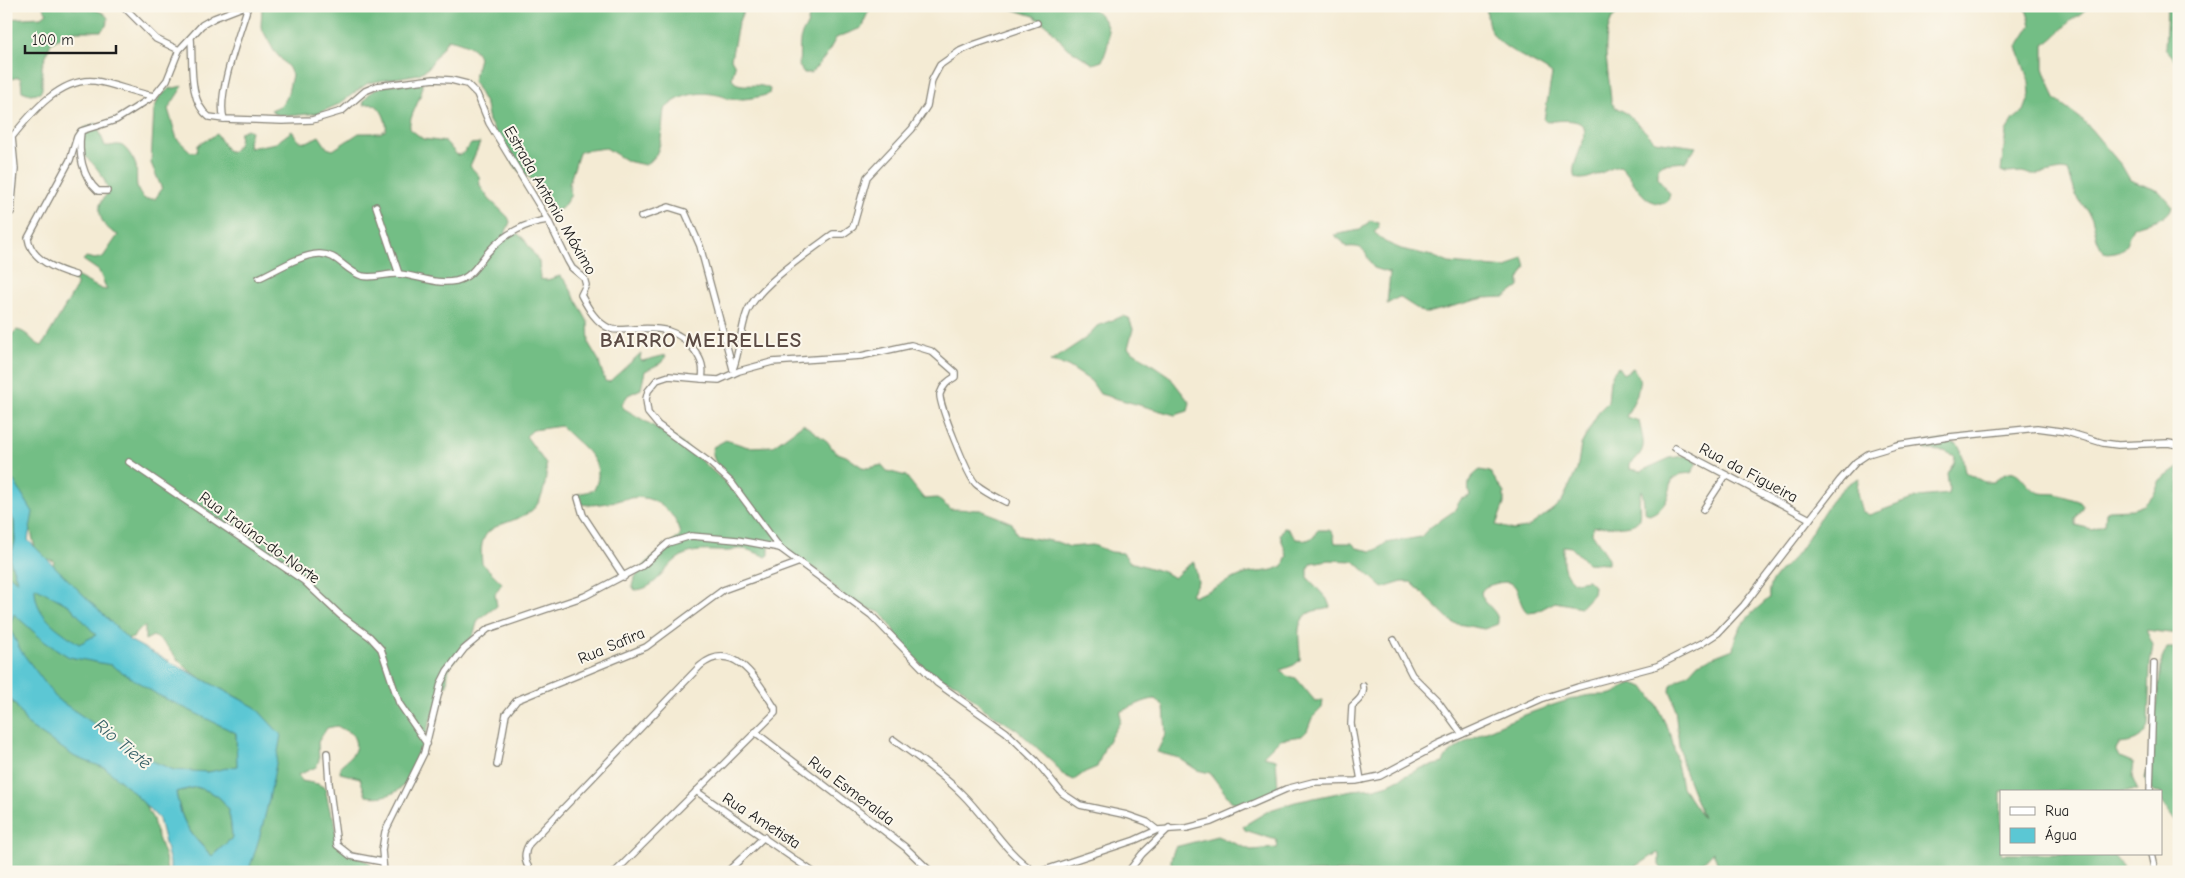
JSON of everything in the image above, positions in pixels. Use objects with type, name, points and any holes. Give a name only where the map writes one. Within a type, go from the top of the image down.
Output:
[{"type":"street","points":[[123,6],[156,39],[179,50]]},
{"type":"street","points":[[75,275],[56,270],[47,263],[31,247],[28,238],[70,160],[77,136],[81,131],[116,120],[154,96],[167,80],[179,50],[208,21],[246,6]]},
{"type":"street","points":[[224,119],[221,112],[222,95],[246,6]]},
{"type":"street","points":[[733,371],[743,326],[753,302],[767,286],[833,234],[843,234],[853,227],[867,177],[912,129],[927,106],[932,80],[940,65],[960,51],[1037,22]]},
{"type":"street","points":[[191,39],[193,83],[200,106],[209,117],[224,119]]},
{"type":"street","name":"Estrada Antonio Máximo","points":[[224,119],[282,122],[312,120],[342,111],[365,91],[377,86],[434,79],[462,82],[477,94],[489,123],[548,220],[572,268],[584,278],[586,285],[580,295],[595,317],[613,329],[654,328],[675,333],[688,342],[697,353],[704,367],[702,379]]},
{"type":"street","points":[[11,212],[15,169],[12,137],[54,94],[74,83],[91,81],[154,96]]},
{"type":"street","points":[[81,131],[81,160],[93,186],[98,192],[106,192]]},
{"type":"street","points":[[376,206],[399,274]]},
{"type":"street","points":[[641,217],[669,207],[685,212],[700,246],[733,371]]},
{"type":"street","points":[[258,278],[319,254],[333,257],[353,272],[363,276],[399,274],[434,282],[458,280],[470,275],[489,250],[517,230],[531,222],[548,220]]},
{"type":"street","points":[[1006,502],[975,484],[967,471],[947,416],[940,404],[940,394],[946,382],[955,377],[955,372],[931,351],[916,346],[905,345],[861,356],[772,362],[733,371],[719,380],[669,376],[657,380],[648,390],[646,400],[648,414],[658,425],[710,462],[731,482],[780,548],[871,615],[937,683],[1006,732],[1036,761],[1062,793],[1080,805],[1127,815],[1148,822],[1157,830]]},
{"type":"street","points":[[1039,872],[1053,870],[1157,830],[1187,828],[1211,822],[1286,789],[1313,782],[1362,780],[1380,776],[1462,734],[1541,699],[1657,666],[1701,644],[1718,633],[1744,605],[1856,462],[1868,454],[1898,445],[1930,439],[2037,428],[2060,431],[2103,443],[2118,445],[2168,443],[2179,445]]},
{"type":"street","name":"Rua da Figueira","points":[[1675,448],[1810,520]]},
{"type":"street","name":"Rua Iraúna-do-Norte","points":[[129,462],[304,581],[340,616],[370,638],[381,649],[399,703],[427,744]]},
{"type":"street","points":[[1703,510],[1726,475]]},
{"type":"street","points":[[578,498],[583,514],[624,577]]},
{"type":"street","points":[[384,871],[385,832],[424,753],[441,683],[454,660],[477,637],[488,629],[506,622],[585,596],[642,566],[668,543],[691,536],[737,540],[780,548]]},
{"type":"street","name":"Rua Safira","points":[[497,765],[506,714],[517,700],[646,647],[723,590],[800,562]]},
{"type":"street","points":[[1394,640],[1412,675],[1438,701],[1462,734]]},
{"type":"street","points":[[532,872],[525,860],[530,844],[707,661],[721,657],[731,659],[746,668],[755,677],[775,710],[615,872]]},
{"type":"street","points":[[2150,790],[2154,663]]},
{"type":"street","points":[[1362,780],[1351,724],[1352,706],[1360,699],[1364,691],[1363,686]]},
{"type":"street","name":"Rua Esmeralda","points":[[755,732],[891,836],[930,872]]},
{"type":"street","points":[[894,740],[961,792],[983,817],[1003,845],[1019,862],[1035,872]]},
{"type":"street","points":[[327,753],[337,845],[351,856],[383,862]]},
{"type":"street","name":"Rua Ametista","points":[[696,791],[813,872]]},
{"type":"street","points":[[1128,872],[1142,854],[1169,828]]},
{"type":"street","points":[[728,872],[764,838]]},
{"type":"street","points":[[2151,856],[2155,872]]},
{"type":"green space","points":[[42,6],[72,6],[72,8],[92,9],[105,14],[108,18],[106,26],[101,31],[73,31],[51,43],[42,66],[42,89],[40,93],[30,94],[22,91],[21,79],[18,77],[6,81],[6,19],[42,17],[47,13]]},
{"type":"green space","points":[[262,6],[745,6],[738,24],[731,59],[735,66],[732,78],[735,83],[770,89],[769,94],[759,97],[728,99],[723,96],[706,93],[690,95],[676,100],[664,110],[659,148],[656,155],[645,165],[627,161],[606,148],[582,151],[579,153],[569,184],[571,195],[562,208],[549,215],[544,205],[545,188],[517,169],[489,121],[486,105],[473,81],[479,58],[478,54],[471,47],[448,39],[428,68],[419,74],[368,83],[339,104],[319,113],[288,116],[275,114],[271,110],[282,105],[287,97],[292,75],[289,68],[274,51],[261,27]]},
{"type":"green space","points":[[805,6],[871,6],[861,28],[836,38],[826,56],[811,73],[804,73],[799,66],[801,36],[809,16]]},
{"type":"green space","points":[[1003,6],[1090,6],[1102,18],[1108,30],[1108,45],[1102,61],[1093,64],[1065,46],[1050,28],[1034,16]]},
{"type":"green space","points":[[1486,6],[1624,6],[1612,19],[1606,40],[1606,61],[1611,102],[1615,107],[1628,114],[1655,141],[1696,147],[1685,162],[1663,164],[1658,168],[1658,178],[1670,194],[1667,202],[1659,203],[1645,197],[1620,166],[1586,179],[1575,178],[1574,169],[1584,138],[1584,130],[1580,123],[1568,120],[1547,122],[1544,120],[1552,74],[1500,42],[1489,26]]},
{"type":"green space","points":[[2025,6],[2088,6],[2044,45],[2044,68],[2055,99],[2084,121],[2122,166],[2130,180],[2159,191],[2172,206],[2170,211],[2162,218],[2133,227],[2125,246],[2119,251],[2105,253],[2098,243],[2092,218],[2076,195],[2068,171],[2061,170],[2034,175],[2022,172],[2006,173],[2001,171],[2006,132],[2014,119],[2024,111],[2030,95],[2029,82],[2017,47],[2031,25]]},
{"type":"green space","points":[[2167,6],[2179,6],[2179,65],[2165,49]]},
{"type":"green space","points":[[422,82],[421,94],[411,119],[410,129],[423,139],[446,142],[457,155],[462,154],[471,144],[480,143],[470,166],[479,176],[480,186],[489,199],[508,217],[510,222],[505,234],[518,234],[524,239],[539,262],[540,279],[547,280],[560,276],[566,281],[588,322],[589,344],[598,359],[605,381],[609,382],[641,353],[640,359],[642,361],[666,355],[663,362],[645,371],[641,389],[628,395],[622,404],[623,408],[679,441],[742,497],[740,492],[717,465],[714,459],[713,447],[726,440],[748,447],[773,446],[803,424],[827,441],[835,452],[846,456],[862,467],[869,468],[882,465],[887,471],[906,476],[924,499],[937,498],[950,509],[981,510],[1012,523],[1016,533],[1020,536],[1057,542],[1070,547],[1093,545],[1111,552],[1123,553],[1130,562],[1164,572],[1174,578],[1194,562],[1198,582],[1191,594],[1195,596],[1242,575],[1272,570],[1283,566],[1287,556],[1280,535],[1284,527],[1296,539],[1307,540],[1314,537],[1317,530],[1329,530],[1333,533],[1335,543],[1352,543],[1357,548],[1371,551],[1386,543],[1421,537],[1429,528],[1454,511],[1461,499],[1470,496],[1468,487],[1470,481],[1480,470],[1490,472],[1504,493],[1504,504],[1496,525],[1513,530],[1527,528],[1562,501],[1577,470],[1581,445],[1599,411],[1608,402],[1610,380],[1618,367],[1623,374],[1633,368],[1640,379],[1637,395],[1626,417],[1639,421],[1643,445],[1640,454],[1630,464],[1630,469],[1641,471],[1670,458],[1692,455],[1697,462],[1692,473],[1681,474],[1672,480],[1666,501],[1655,512],[1649,515],[1645,512],[1642,490],[1637,522],[1626,526],[1593,527],[1592,533],[1608,557],[1608,564],[1587,563],[1571,547],[1563,546],[1564,566],[1570,578],[1574,582],[1588,580],[1594,586],[1593,594],[1581,607],[1555,602],[1536,612],[1528,613],[1514,586],[1504,582],[1494,584],[1483,589],[1481,593],[1482,597],[1494,611],[1498,624],[1484,629],[1453,623],[1411,582],[1402,582],[1383,588],[1354,561],[1328,560],[1312,563],[1308,569],[1308,578],[1327,599],[1330,607],[1311,612],[1301,621],[1299,627],[1300,660],[1294,665],[1281,670],[1287,676],[1296,678],[1315,701],[1323,700],[1322,708],[1312,718],[1307,731],[1302,736],[1280,739],[1263,756],[1276,759],[1278,788],[1264,797],[1241,805],[1231,801],[1210,773],[1197,770],[1179,758],[1157,752],[1166,733],[1164,707],[1155,699],[1121,711],[1120,722],[1105,746],[1097,767],[1085,772],[1074,780],[1063,775],[1052,761],[1017,730],[983,708],[957,684],[936,677],[919,663],[905,649],[886,618],[879,612],[849,602],[819,572],[773,543],[769,544],[769,555],[766,557],[744,549],[696,551],[683,555],[672,563],[654,583],[635,590],[632,587],[634,579],[644,565],[680,536],[678,526],[673,517],[658,503],[637,497],[593,505],[580,504],[576,499],[578,494],[594,490],[598,479],[598,470],[590,454],[561,426],[533,430],[526,436],[546,464],[542,496],[531,511],[494,528],[483,539],[481,549],[482,563],[502,583],[495,594],[497,606],[478,620],[473,636],[465,643],[448,671],[447,685],[440,689],[442,698],[434,711],[418,762],[410,777],[400,789],[386,796],[366,796],[360,778],[340,773],[341,765],[352,755],[356,744],[352,734],[337,726],[327,728],[318,742],[319,760],[316,767],[298,775],[302,781],[318,784],[325,788],[330,811],[335,820],[336,839],[347,852],[368,862],[378,872],[234,872],[251,706],[191,672],[158,639],[153,636],[145,640],[145,626],[137,631],[133,638],[56,648],[74,658],[108,658],[236,733],[238,765],[233,770],[179,774],[143,758],[31,688],[9,627],[10,611],[30,601],[33,583],[70,606],[79,616],[52,568],[54,561],[42,557],[35,548],[28,519],[6,477],[6,319],[11,335],[17,330],[21,331],[42,346],[77,286],[75,282],[51,263],[101,289],[107,290],[99,271],[83,260],[86,257],[95,259],[103,257],[118,235],[107,227],[100,215],[100,205],[108,190],[103,178],[92,163],[78,150],[84,128],[96,123],[105,146],[120,145],[125,148],[135,164],[139,192],[145,199],[155,199],[162,189],[151,163],[154,110],[159,97],[169,89],[183,86],[168,109],[177,139],[191,152],[197,152],[198,145],[217,134],[227,150],[232,152],[239,144],[240,132],[247,129],[251,131],[248,143],[249,148],[276,143],[292,131],[299,141],[307,142],[319,136],[327,148],[333,150],[359,133],[380,133],[386,130],[385,119],[381,111],[372,104],[363,105],[366,97],[372,92],[379,88],[396,84]]},
{"type":"green space","points":[[1371,220],[1378,223],[1379,228],[1374,232],[1385,242],[1401,249],[1432,256],[1449,263],[1507,268],[1523,257],[1526,267],[1519,279],[1519,287],[1505,297],[1484,298],[1428,313],[1424,313],[1399,297],[1387,304],[1390,273],[1374,268],[1362,249],[1359,247],[1346,247],[1334,235],[1360,230]]},
{"type":"green space","points":[[1123,316],[1129,318],[1133,329],[1128,348],[1169,376],[1190,403],[1188,411],[1175,415],[1100,394],[1091,381],[1068,366],[1050,362],[1086,338],[1097,326]]},
{"type":"green space","points":[[1943,440],[1957,444],[1961,450],[1965,472],[1984,482],[1994,482],[2009,472],[2014,472],[2040,493],[2056,494],[2079,501],[2083,506],[2075,519],[2075,525],[2092,529],[2105,524],[2106,513],[2109,510],[2133,509],[2144,505],[2153,496],[2160,481],[2179,467],[2179,634],[2146,630],[2153,645],[2150,665],[2148,725],[2141,737],[2129,743],[2119,744],[2116,749],[2120,757],[2134,763],[2132,777],[2138,790],[2000,790],[2000,856],[2114,856],[2123,867],[2119,872],[1718,872],[1718,865],[1713,852],[1694,872],[1664,872],[1659,865],[1659,854],[1657,853],[1637,866],[1621,872],[1171,872],[1171,859],[1175,847],[1217,836],[1251,850],[1277,848],[1276,840],[1245,830],[1243,826],[1270,810],[1295,802],[1389,784],[1421,768],[1443,763],[1450,753],[1464,743],[1507,722],[1572,699],[1588,695],[1612,694],[1632,683],[1644,687],[1656,704],[1671,735],[1682,787],[1703,818],[1684,770],[1674,700],[1670,691],[1671,685],[1690,672],[1698,663],[1733,649],[1741,626],[1769,598],[1770,586],[1775,576],[1796,555],[1823,512],[1848,484],[1859,478],[1857,491],[1859,503],[1862,511],[1869,515],[1919,497],[1948,494],[1947,473],[1954,463],[1955,456],[1944,451],[1925,450],[1923,446],[1927,442]]},
{"type":"green space","points":[[6,508],[14,521],[15,541],[10,561],[19,584],[6,573]]},
{"type":"green space","points":[[2167,648],[2179,648],[2179,820],[2175,821],[2162,803],[2162,790],[2150,789],[2145,778],[2148,770],[2162,659]]},
{"type":"green space","points":[[6,696],[34,724],[111,770],[142,800],[153,819],[165,857],[167,872],[6,872]]},
{"type":"green space","points":[[196,787],[215,794],[221,799],[230,818],[232,838],[212,856],[188,827],[178,803],[176,792]]},
{"type":"water","name":"Rio Tietê","points":[[6,475],[14,481],[33,512],[28,540],[129,640],[255,707],[281,735],[264,821],[248,872],[170,872],[170,863],[159,819],[130,789],[105,768],[75,757],[28,725],[15,704],[6,694],[6,573],[18,582],[10,561],[15,541],[14,521],[6,508]],"holes":[[[35,587],[70,606],[96,635],[79,644],[56,627],[38,606]],[[14,614],[45,642],[69,657],[111,665],[158,695],[236,733],[237,766],[208,772],[174,770],[145,758],[57,699],[21,651],[9,627]],[[196,787],[215,795],[225,805],[230,819],[232,838],[212,856],[192,834],[184,820],[176,792]]]},
{"type":"district","name":"BAIRRO MEIRELLES","points":[[701,340]]}]
